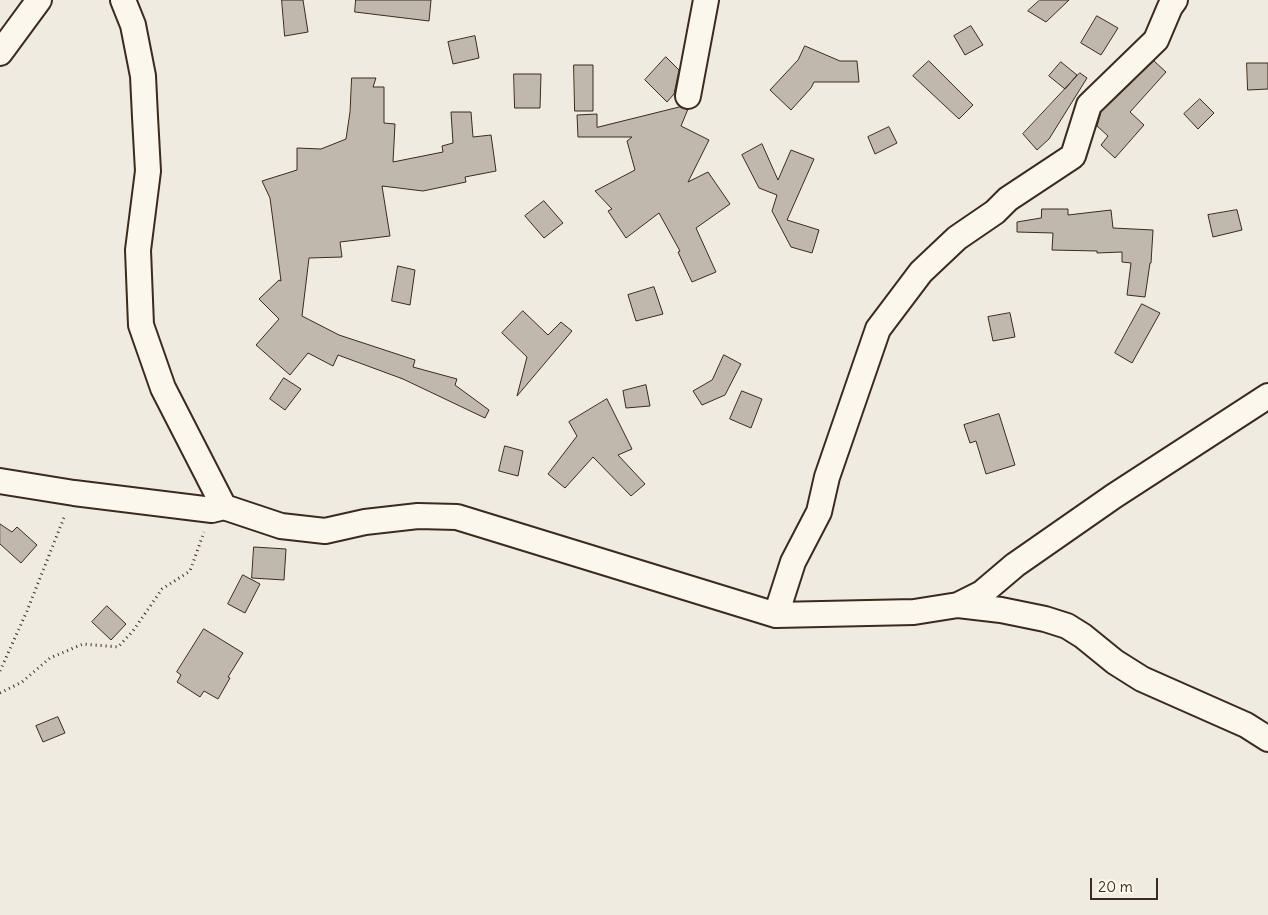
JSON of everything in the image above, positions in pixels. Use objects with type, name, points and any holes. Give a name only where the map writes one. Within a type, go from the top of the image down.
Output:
[{"type":"street","points":[[0,53],[39,0]]},
{"type":"street","points":[[123,0],[133,25],[143,76],[146,118],[148,171],[138,250],[142,325],[163,388],[218,508]]},
{"type":"street","points":[[688,96],[706,0]]},
{"type":"street","points":[[776,615],[794,562],[819,512],[827,477],[878,329],[921,272],[956,238],[995,212],[1008,199],[1072,156],[1089,105],[1156,40],[1170,7],[1175,0]]},
{"type":"street","points":[[0,481],[74,493],[218,508],[281,526],[325,531],[366,522],[418,516],[457,517],[776,615],[914,612],[958,604],[982,593],[1015,565],[1114,496],[1268,396]]},
{"type":"street","points":[[958,604],[1001,610],[1045,619],[1067,626],[1083,636],[1115,662],[1142,679],[1246,725],[1268,739]]},
{"type":"path","points":[[0,671],[27,611],[74,493]]},
{"type":"path","points":[[0,693],[22,682],[50,658],[83,644],[118,647],[134,631],[162,589],[190,571],[218,508]]},
{"type":"building","points":[[282,0],[303,0],[308,32],[285,36]]},
{"type":"building","points":[[356,0],[431,0],[429,21],[355,12]]},
{"type":"building","points":[[1040,0],[1069,0],[1046,22],[1028,11]]},
{"type":"building","points":[[1097,16],[1118,28],[1101,55],[1081,43]]},
{"type":"building","points":[[971,26],[983,45],[965,55],[954,36]]},
{"type":"building","points":[[475,36],[479,58],[453,64],[448,42]]},
{"type":"building","points":[[805,46],[840,61],[857,61],[859,82],[814,82],[791,110],[770,90],[798,60]]},
{"type":"building","points":[[666,57],[679,70],[674,94],[667,102],[645,80]]},
{"type":"building","points":[[929,61],[973,105],[959,119],[913,76]]},
{"type":"building","points":[[1154,61],[1166,72],[1130,112],[1144,125],[1115,158],[1101,145],[1108,136],[1097,126],[1101,112]]},
{"type":"building","points":[[1061,62],[1077,75],[1065,89],[1049,76]]},
{"type":"building","points":[[1247,63],[1268,63],[1268,89],[1248,90]]},
{"type":"building","points":[[574,65],[593,65],[593,111],[575,111]]},
{"type":"building","points":[[1080,73],[1087,78],[1049,139],[1037,150],[1023,134]]},
{"type":"building","points":[[514,74],[541,74],[540,108],[515,108]]},
{"type":"building","points":[[352,78],[376,78],[373,87],[384,87],[384,123],[395,124],[393,162],[443,152],[442,146],[453,143],[451,112],[471,112],[473,137],[491,135],[496,171],[465,177],[466,182],[423,191],[382,186],[390,236],[340,242],[342,257],[309,258],[302,316],[339,335],[415,360],[413,367],[457,379],[455,385],[489,410],[485,418],[403,379],[338,355],[333,366],[308,353],[290,375],[256,345],[279,319],[259,299],[279,280],[281,281],[270,198],[262,181],[297,170],[297,148],[321,149],[346,139]]},
{"type":"building","points":[[1200,99],[1214,113],[1198,129],[1184,114]]},
{"type":"building","points":[[680,107],[688,109],[681,126],[709,140],[688,182],[708,172],[730,204],[696,228],[716,272],[692,282],[678,252],[680,251],[659,213],[626,238],[608,211],[612,209],[595,191],[635,170],[627,141],[632,137],[578,137],[577,115],[597,114],[597,127]]},
{"type":"building","points":[[889,127],[897,143],[875,154],[868,137]]},
{"type":"building","points":[[762,144],[778,180],[791,150],[814,159],[787,220],[819,230],[812,253],[791,247],[772,211],[777,195],[759,188],[742,155]]},
{"type":"building","points":[[544,201],[563,223],[544,238],[525,216]]},
{"type":"building","points":[[1042,209],[1068,209],[1068,215],[1111,210],[1113,228],[1153,230],[1151,263],[1145,297],[1127,295],[1131,263],[1122,262],[1122,252],[1097,253],[1097,251],[1052,250],[1053,233],[1017,232],[1017,222],[1041,218]]},
{"type":"building","points":[[1237,210],[1242,230],[1213,237],[1208,215]]},
{"type":"building","points":[[398,266],[415,270],[410,305],[392,301]]},
{"type":"building","points":[[654,287],[663,314],[636,321],[628,295]]},
{"type":"building","points":[[1142,304],[1160,313],[1132,363],[1115,353]]},
{"type":"building","points":[[523,311],[548,335],[561,322],[572,331],[517,396],[527,357],[502,333]]},
{"type":"building","points":[[1010,313],[1015,337],[993,341],[988,317]]},
{"type":"building","points":[[724,355],[741,364],[725,395],[702,405],[693,391],[712,380]]},
{"type":"building","points":[[284,378],[301,389],[285,410],[270,399]]},
{"type":"building","points":[[646,385],[650,406],[626,408],[623,391]]},
{"type":"building","points":[[742,391],[762,399],[751,428],[730,419]]},
{"type":"building","points":[[607,399],[632,449],[618,455],[645,484],[631,496],[593,457],[565,488],[548,474],[577,436],[569,422]]},
{"type":"building","points":[[999,414],[1015,465],[986,474],[976,441],[970,443],[964,425]]},
{"type":"building","points":[[505,446],[523,451],[518,476],[499,471]]},
{"type":"building","points":[[0,524],[12,532],[17,527],[37,545],[21,563],[0,544]]},
{"type":"building","points":[[254,547],[286,549],[284,580],[252,578]]},
{"type":"building","points":[[243,575],[260,584],[245,613],[228,604]]},
{"type":"building","points":[[107,606],[126,624],[111,640],[92,622]]},
{"type":"building","points":[[204,629],[243,653],[228,677],[230,678],[218,699],[204,691],[200,697],[177,682],[181,675],[177,672]]},
{"type":"building","points":[[58,717],[65,733],[43,742],[36,726]]}]
